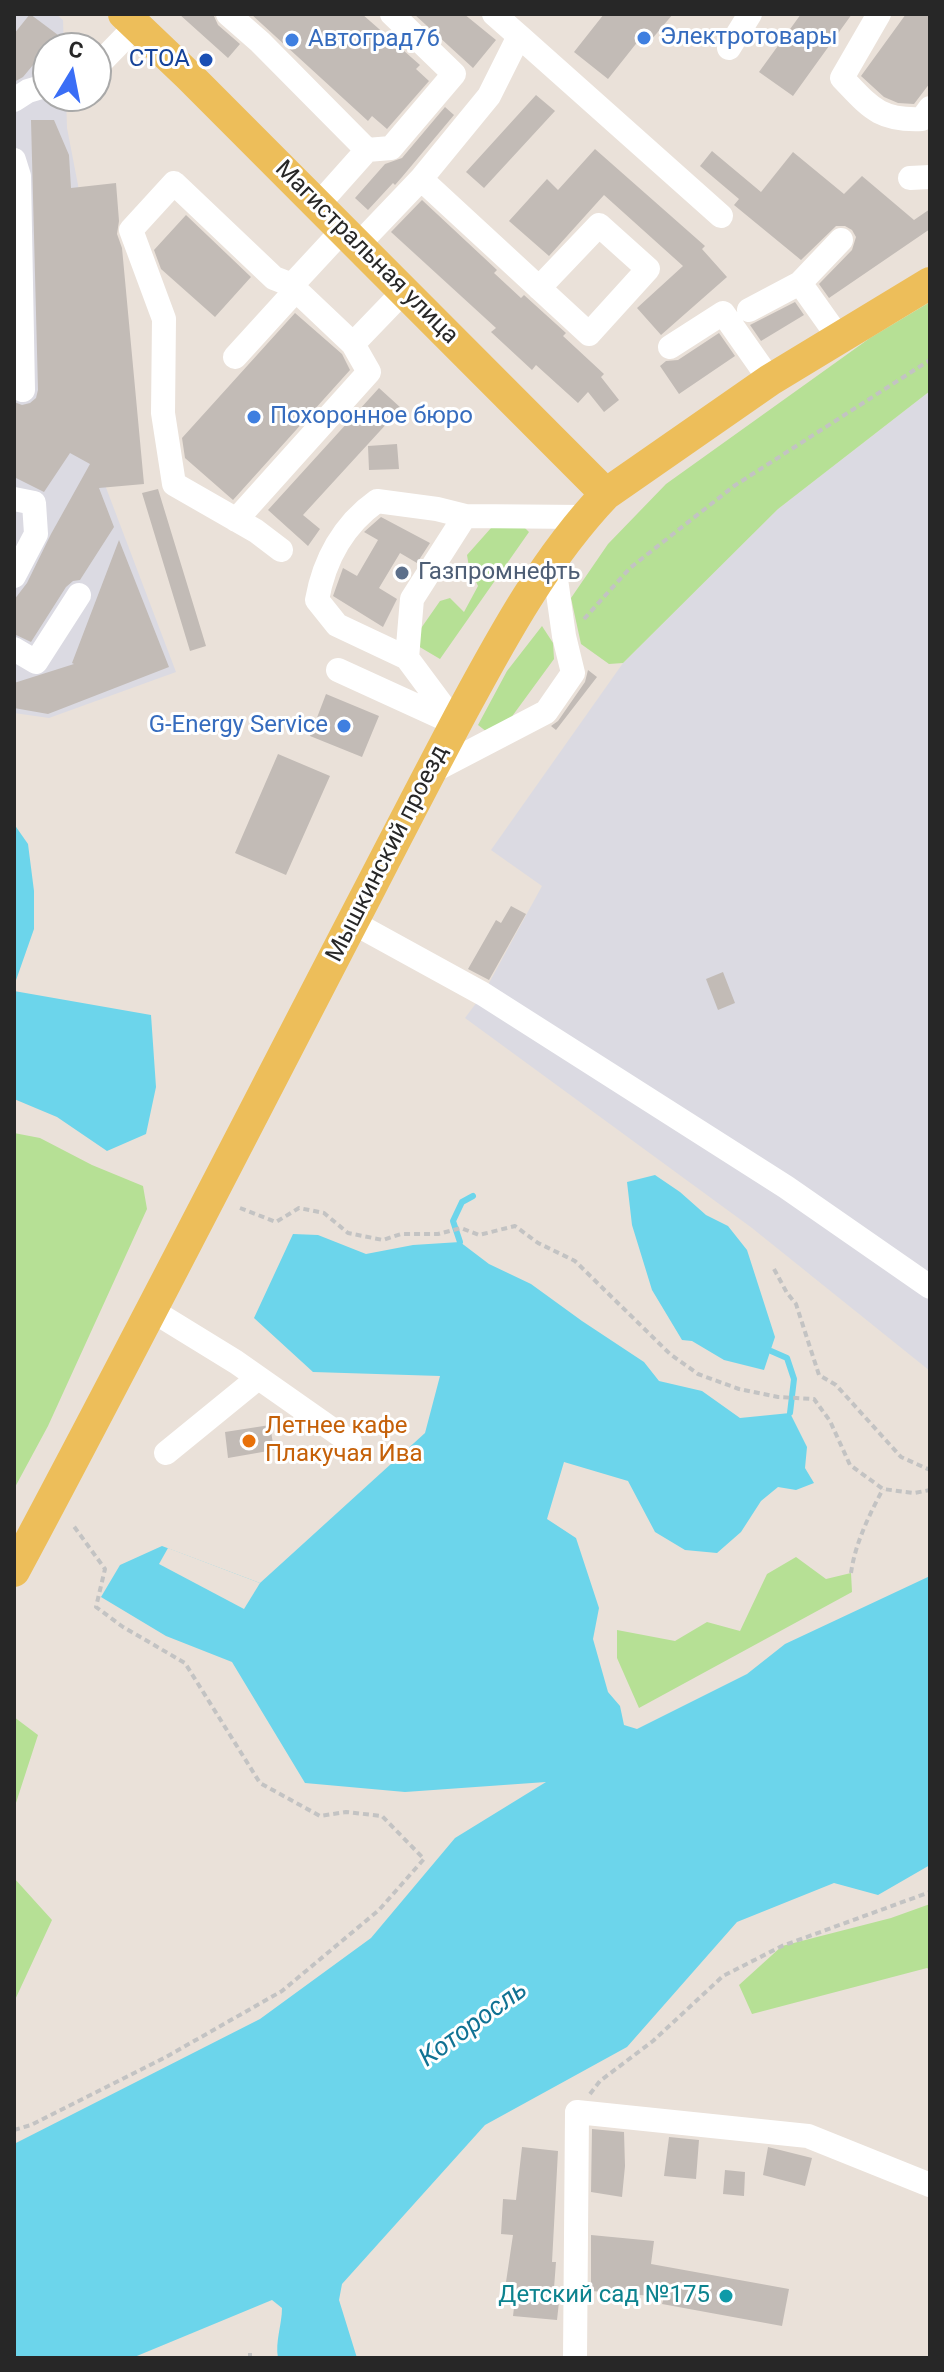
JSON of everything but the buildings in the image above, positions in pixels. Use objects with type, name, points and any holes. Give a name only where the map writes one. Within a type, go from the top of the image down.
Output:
[{"type":"main road","name":"Магистральная улица","points":[[130,20],[404,291],[595,506]]},
{"type":"main road","name":"Мышкинский проезд","points":[[14,1571],[153,1311],[429,773],[504,633],[553,558],[595,506],[770,380],[930,283]]},
{"type":"street","points":[[228,14],[367,150]]},
{"type":"street","points":[[318,205],[367,150],[391,148],[454,74],[392,14]]},
{"type":"street","points":[[494,14],[721,216]]},
{"type":"street","points":[[729,48],[750,14]]},
{"type":"street","points":[[879,14],[842,78],[873,110],[903,120],[927,116]]},
{"type":"street","points":[[112,45],[130,20]]},
{"type":"street","points":[[235,357],[294,288],[421,179],[489,96],[519,36]]},
{"type":"street","points":[[14,160],[19,176],[23,390]]},
{"type":"street","points":[[421,179],[539,288],[589,334],[648,269],[599,225],[539,288]]},
{"type":"street","points":[[236,520],[369,372],[353,344],[294,288],[274,278],[174,183],[131,230],[164,319],[163,413],[174,484],[281,550]]},
{"type":"street","points":[[749,310],[800,283],[841,240]]},
{"type":"street","points":[[800,283],[839,338]]},
{"type":"street","points":[[353,344],[404,291]]},
{"type":"street","points":[[670,347],[723,313],[770,380]]},
{"type":"street","points":[[14,499],[34,503],[36,534],[14,576]]},
{"type":"street","points":[[456,724],[407,658],[337,625],[317,600],[323,570],[345,532],[363,511],[377,501],[465,516],[595,506]]},
{"type":"street","points":[[407,658],[412,599],[465,516]]},
{"type":"street","points":[[429,773],[546,712],[573,673],[564,636],[553,558]]},
{"type":"street","points":[[14,649],[36,662],[79,595]]},
{"type":"street","points":[[338,670],[456,724]]},
{"type":"street","points":[[352,922],[483,994],[786,1187],[930,1287]]},
{"type":"street","points":[[153,1311],[350,1442]]},
{"type":"street","points":[[166,1453],[258,1378]]},
{"type":"street","points":[[575,2358],[577,2112],[808,2136],[930,2185]]},
{"type":"path","points":[[564,636],[594,611],[630,568],[734,486],[930,360]]},
{"type":"path","points":[[240,1208],[276,1222],[299,1208],[324,1213],[348,1233],[383,1240],[401,1234],[438,1234],[461,1228],[479,1235],[515,1226],[538,1243],[575,1261],[670,1354],[698,1374],[739,1389],[778,1397],[814,1399],[830,1421],[850,1465],[883,1489],[914,1493],[930,1490]]},
{"type":"path","points":[[774,1269],[796,1304],[819,1375],[836,1385],[901,1457],[930,1470]]},
{"type":"path","points":[[851,1573],[853,1558],[870,1512],[883,1489]]},
{"type":"path","points":[[14,2130],[31,2125],[166,2057],[282,1991],[379,1910],[424,1859],[382,1816],[346,1812],[320,1816],[260,1783],[185,1663],[123,1627],[96,1607],[105,1569],[73,1525]]},
{"type":"path","points":[[577,2112],[600,2081],[653,2041],[723,1976],[782,1946],[930,1892]]},
{"type":"shaded area","points":[[14,14],[56,14],[63,20],[63,32],[32,32],[32,112],[66,112],[78,185],[105,485],[176,672],[49,718],[14,713]]},
{"type":"shaded area","points":[[930,391],[930,1371],[752,1228],[465,1018],[483,994],[542,886],[491,850],[623,663],[778,509]]},
{"type":"green space","points":[[930,302],[930,391],[778,509],[623,663],[609,664],[581,644],[571,598],[608,544],[666,484],[870,338]]},
{"type":"green space","points":[[519,522],[529,532],[440,659],[418,646],[417,634],[440,601],[450,598],[464,612],[478,586],[467,555],[491,528]]},
{"type":"green space","points":[[542,626],[553,643],[554,659],[505,726],[487,732],[478,725],[507,671]]},
{"type":"green space","points":[[14,1133],[40,1138],[92,1165],[143,1186],[147,1209],[48,1426],[14,1489]]},
{"type":"green space","points":[[796,1557],[826,1579],[851,1573],[852,1592],[639,1708],[617,1658],[617,1630],[675,1641],[707,1622],[740,1631],[767,1574]]},
{"type":"green space","points":[[14,1717],[38,1735],[14,1809]]},
{"type":"green space","points":[[14,1878],[52,1920],[14,2002]]},
{"type":"green space","points":[[930,1904],[930,1970],[927,1968],[752,2014],[739,1985],[782,1946],[891,1918]]},
{"type":"water","points":[[14,824],[28,844],[34,891],[34,929],[14,986]]},
{"type":"water","points":[[14,991],[151,1015],[156,1087],[146,1134],[107,1151],[57,1117],[14,1099]]},
{"type":"water","points":[[655,1175],[706,1215],[728,1226],[747,1250],[775,1337],[764,1370],[724,1360],[692,1341],[682,1340],[652,1290],[632,1225],[627,1182]]},
{"type":"water","name":"Которосль","points":[[293,1234],[318,1235],[366,1254],[413,1245],[460,1242],[489,1264],[531,1284],[644,1362],[659,1381],[702,1391],[740,1418],[790,1413],[807,1447],[805,1468],[814,1483],[796,1490],[778,1487],[761,1501],[741,1532],[717,1553],[685,1550],[655,1532],[628,1481],[564,1462],[547,1519],[576,1538],[599,1608],[593,1639],[608,1692],[620,1706],[624,1725],[637,1729],[747,1674],[785,1644],[930,1576],[930,1865],[878,1895],[834,1883],[737,1922],[627,2047],[485,2125],[342,2284],[339,2300],[357,2358],[278,2358],[282,2308],[272,2300],[132,2358],[14,2358],[14,2144],[260,2019],[371,1938],[455,1838],[546,1782],[405,1792],[305,1783],[232,1662],[166,1636],[101,1597],[120,1565],[162,1546],[260,1583],[425,1433],[440,1376],[313,1372],[254,1318]]},
{"type":"pier","points":[[168,1548],[260,1583],[244,1609],[159,1564]]},
{"type":"waterway","points":[[460,1242],[453,1221],[462,1202],[473,1196]]},
{"type":"waterway","points":[[771,1351],[787,1358],[794,1379],[790,1413]]},
{"type":"place","name":"Электротовары","points":[[644,38]]},
{"type":"place","name":"Автоград76","points":[[292,40]]},
{"type":"place","name":"СТОА","points":[[206,60]]},
{"type":"place","name":"Похоронное бюро","points":[[254,417]]},
{"type":"place","name":"Газпромнефть","points":[[402,573]]},
{"type":"place","name":"G-Energy Service","points":[[344,726]]},
{"type":"place","name":"Летнее кафе Плакучая Ива","points":[[249,1441]]},
{"type":"place","name":"Детский сад №175","points":[[726,2296]]}]
